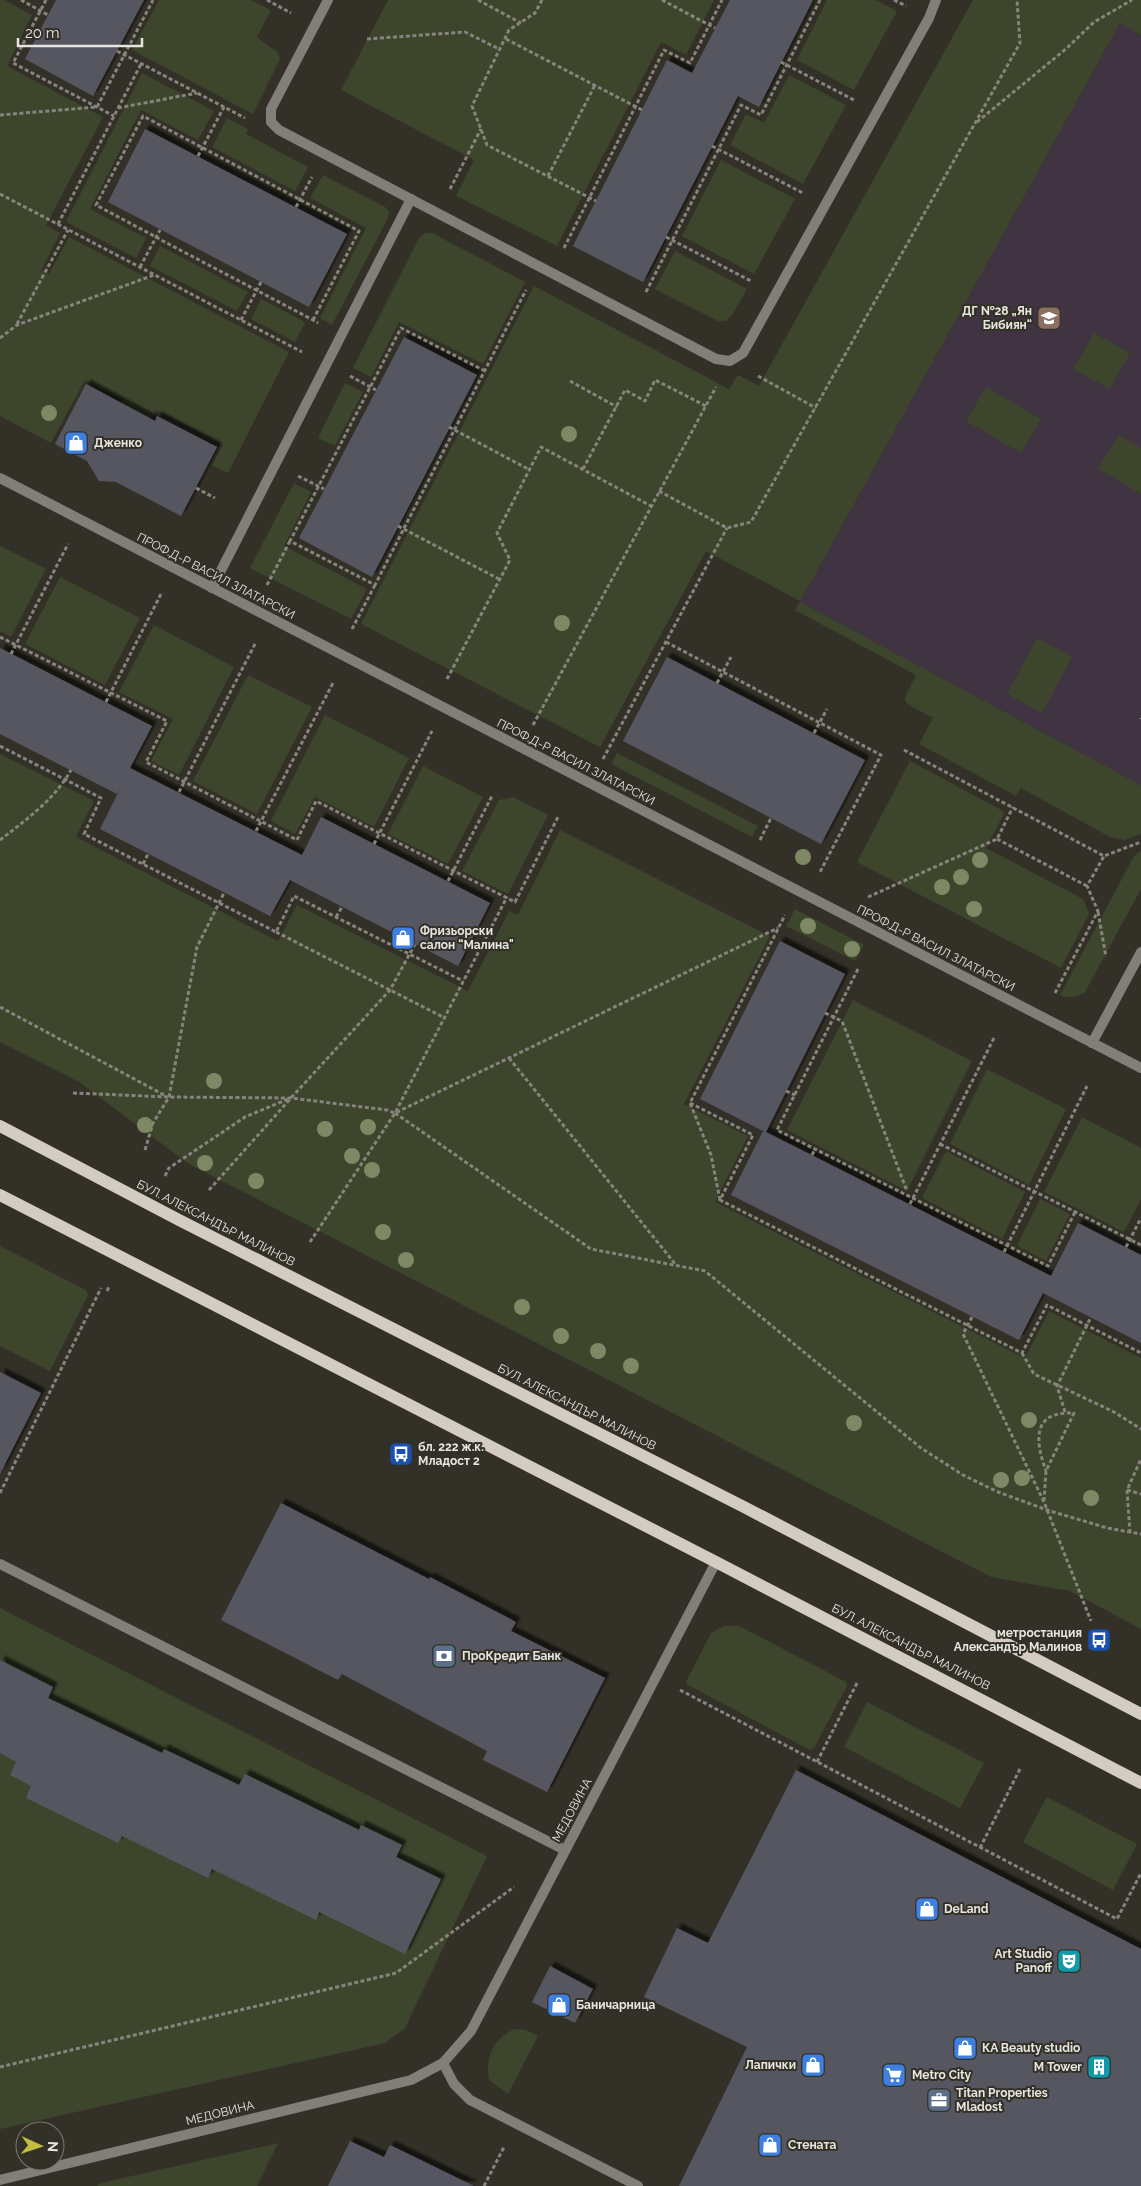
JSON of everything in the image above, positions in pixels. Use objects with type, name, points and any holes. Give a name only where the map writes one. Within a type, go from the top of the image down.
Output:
[{"type":"main road","name":"БУЛ. АЛЕКСАНДЪР МАЛИНОВ","points":[[0,1126],[179,1220],[744,1507],[1141,1714]]},
{"type":"main road","name":"БУЛ. АЛЕКСАНДЪР МАЛИНОВ","points":[[0,1195],[716,1562],[1141,1783]]},
{"type":"street","points":[[328,0],[271,110],[271,122],[279,130],[716,359],[730,361],[744,353],[929,18],[936,0]]},
{"type":"street","points":[[212,588],[410,199]]},
{"type":"street","name":"ПРОФ.Д-Р ВАСИЛ ЗЛАТАРСКИ","points":[[0,478],[1141,1068]]},
{"type":"street","points":[[1092,1043],[1141,952]]},
{"type":"street","name":"МЕДОВИНА","points":[[0,2180],[411,2080],[443,2063],[471,2031],[716,1562]]},
{"type":"street","points":[[0,1564],[565,1850]]},
{"type":"street","points":[[443,2063],[454,2084],[470,2100],[638,2186]]},
{"type":"path","points":[[22,0],[48,14]]},
{"type":"path","points":[[46,0],[13,63],[114,116]]},
{"type":"path","points":[[97,108],[153,0]]},
{"type":"path","points":[[478,0],[521,22]]},
{"type":"path","points":[[542,0],[535,13],[509,30],[472,106],[487,145],[596,201]]},
{"type":"path","points":[[662,0],[715,28]]},
{"type":"path","points":[[563,249],[664,50],[690,63],[722,0]]},
{"type":"path","points":[[646,292],[741,105],[761,115],[820,0]]},
{"type":"path","points":[[659,491],[727,528],[751,522],[1020,43],[1017,0]]},
{"type":"path","points":[[975,124],[1067,48],[1094,22],[1132,0]]},
{"type":"path","points":[[367,39],[465,32],[500,49]]},
{"type":"path","points":[[506,38],[642,110]]},
{"type":"path","points":[[117,51],[246,119]]},
{"type":"path","points":[[781,62],[877,112]]},
{"type":"path","points":[[58,224],[141,64]]},
{"type":"path","points":[[548,176],[595,85]]},
{"type":"path","points":[[118,108],[197,93]]},
{"type":"path","points":[[198,156],[224,107]]},
{"type":"path","points":[[0,115],[97,108]]},
{"type":"path","points":[[143,116],[202,148],[359,231],[313,320],[96,205],[143,116]]},
{"type":"path","points":[[449,192],[481,129]]},
{"type":"path","points":[[712,146],[826,204]]},
{"type":"path","points":[[296,207],[324,154]]},
{"type":"path","points":[[0,194],[326,364]]},
{"type":"path","points":[[17,324],[68,230]]},
{"type":"path","points":[[140,267],[160,230]]},
{"type":"path","points":[[666,237],[776,294]]},
{"type":"path","points":[[256,832],[375,586],[539,266]]},
{"type":"path","points":[[0,338],[17,324],[155,275]]},
{"type":"path","points":[[241,320],[261,282]]},
{"type":"path","points":[[266,586],[401,328],[485,371]]},
{"type":"path","points":[[533,725],[730,361],[816,408]]},
{"type":"path","points":[[583,469],[625,390],[645,401],[655,380],[706,406]]},
{"type":"path","points":[[570,381],[617,407]]},
{"type":"path","points":[[449,427],[530,470]]},
{"type":"path","points":[[446,680],[510,560],[497,533],[541,448],[652,506]]},
{"type":"path","points":[[196,488],[215,498]]},
{"type":"path","points":[[11,654],[81,520]]},
{"type":"path","points":[[398,526],[499,579]]},
{"type":"path","points":[[602,761],[727,528]]},
{"type":"path","points":[[290,541],[375,586]]},
{"type":"path","points":[[106,702],[175,568]]},
{"type":"path","points":[[179,792],[269,617]]},
{"type":"path","points":[[0,637],[167,721],[146,762],[297,840],[316,801],[515,902],[559,815]]},
{"type":"path","points":[[666,642],[880,755],[819,874]]},
{"type":"path","points":[[717,682],[731,657]]},
{"type":"path","points":[[374,844],[444,708]]},
{"type":"path","points":[[814,733],[827,709]]},
{"type":"path","points":[[0,746],[101,798],[84,834],[445,1018]]},
{"type":"path","points":[[904,750],[1104,856]]},
{"type":"path","points":[[0,840],[34,814],[66,780],[71,770]]},
{"type":"path","points":[[448,881],[492,796]]},
{"type":"path","points":[[866,898],[997,839],[1013,807]]},
{"type":"path","points":[[758,843],[771,818]]},
{"type":"path","points":[[997,839],[1088,886],[1098,911],[1107,962]]},
{"type":"path","points":[[1088,886],[1104,856],[1141,842]]},
{"type":"path","points":[[143,864],[148,854]]},
{"type":"path","points":[[146,1150],[153,1122],[169,1097],[197,947],[224,893]]},
{"type":"path","points":[[276,932],[294,896],[463,981]]},
{"type":"path","points":[[310,1242],[395,1113],[507,897]]},
{"type":"path","points":[[336,917],[342,906]]},
{"type":"path","points":[[1054,996],[1098,911]]},
{"type":"path","points":[[395,1113],[778,928],[690,1103],[711,1155],[720,1200]]},
{"type":"path","points":[[209,1190],[290,1098],[390,990],[415,944]]},
{"type":"path","points":[[858,969],[777,1130],[1048,1266],[1075,1212]]},
{"type":"path","points":[[0,1007],[169,1097]]},
{"type":"path","points":[[825,1012],[842,1021],[907,1191]]},
{"type":"path","points":[[910,1204],[994,1038]]},
{"type":"path","points":[[508,1058],[677,1266]]},
{"type":"path","points":[[1004,1252],[1087,1086]]},
{"type":"path","points":[[786,1091],[795,1095]]},
{"type":"path","points":[[74,1094],[290,1098],[387,1110],[395,1113],[581,1243],[603,1252],[705,1271],[920,1448],[963,1475],[998,1492],[1046,1510],[1130,1533],[1141,1534]]},
{"type":"path","points":[[165,1176],[168,1168],[245,1117],[290,1098]]},
{"type":"path","points":[[690,1103],[753,1135],[720,1200]]},
{"type":"path","points":[[940,1144],[1141,1245]]},
{"type":"path","points":[[812,1155],[815,1149]]},
{"type":"path","points":[[720,1200],[1022,1353],[1034,1374],[1114,1412],[1141,1428]]},
{"type":"path","points":[[1126,1247],[1141,1218]]},
{"type":"path","points":[[107,1291],[109,1287]]},
{"type":"path","points":[[0,1493],[101,1288]]},
{"type":"path","points":[[1022,1353],[1047,1305],[1141,1353]]},
{"type":"path","points":[[972,1317],[963,1334],[1044,1502],[1091,1621]]},
{"type":"path","points":[[1065,1412],[1056,1386],[1091,1317]]},
{"type":"path","points":[[1044,1502],[1046,1471],[1074,1413],[1065,1412],[1046,1421],[1039,1431],[1037,1439],[1039,1451],[1046,1471]]},
{"type":"path","points":[[1130,1533],[1127,1490],[1141,1458]]},
{"type":"path","points":[[1127,1490],[1141,1494]]},
{"type":"path","points":[[817,1762],[858,1681]]},
{"type":"path","points":[[675,1688],[1117,1919],[1141,1873]]},
{"type":"path","points":[[980,1848],[1021,1767]]},
{"type":"path","points":[[0,2067],[396,1973],[517,1885]]},
{"type":"path","points":[[484,2186],[515,2124]]},
{"type":"shaded area","name":"ДГ №28 „Ян Бибиян“","points":[[1120,23],[1141,35],[1141,785],[800,602]]},
{"type":"green space","points":[[0,0],[4,0],[32,15],[7,66],[103,117],[46,225],[60,233],[41,271],[49,274],[69,237],[289,352],[228,473],[212,465],[223,445],[156,410],[130,458],[101,443],[123,400],[85,380],[51,443],[0,416]]},
{"type":"green space","points":[[159,0],[251,0],[271,10],[257,37],[278,53],[280,59],[253,114],[132,50]]},
{"type":"green space","points":[[388,0],[714,0],[686,55],[661,42],[557,246],[456,196],[474,160],[341,90]]},
{"type":"green space","points":[[827,0],[875,0],[897,11],[854,90],[797,60]]},
{"type":"green space","points":[[973,0],[1141,0],[1141,35],[1120,23],[800,602],[1141,785],[1141,834],[1124,840],[1110,837],[1021,788],[1016,796],[919,744],[933,718],[905,701],[916,675],[795,610],[800,601],[706,551],[600,747],[361,624],[534,286],[729,389],[738,375],[759,386]]},
{"type":"green space","points":[[142,73],[214,111],[198,140],[141,110],[90,209],[146,238],[136,258],[66,222]]},
{"type":"green space","points":[[789,75],[846,105],[803,184],[730,145],[746,114],[764,123]]},
{"type":"green space","points":[[227,118],[248,129],[246,134],[308,167],[295,191],[212,147]]},
{"type":"green space","points":[[721,160],[795,199],[754,274],[682,236]]},
{"type":"green space","points":[[323,175],[385,207],[389,211],[388,218],[332,325],[320,318],[366,228],[310,198]]},
{"type":"green space","points":[[425,233],[432,233],[525,282],[483,364],[399,322],[371,377],[353,368],[419,238]]},
{"type":"green space","points":[[160,246],[248,292],[237,311],[150,266]]},
{"type":"green space","points":[[675,251],[747,289],[732,315],[726,321],[718,321],[655,289]]},
{"type":"green space","points":[[261,299],[305,322],[295,342],[251,319]]},
{"type":"green space","points":[[1094,333],[1130,353],[1110,389],[1073,369]]},
{"type":"green space","points":[[345,383],[363,392],[335,446],[318,438]]},
{"type":"green space","points":[[986,387],[1041,419],[1021,453],[966,421]]},
{"type":"green space","points":[[1119,435],[1141,448],[1141,494],[1098,469]]},
{"type":"green space","points":[[294,483],[311,492],[284,546],[367,589],[351,619],[250,568]]},
{"type":"green space","points":[[0,546],[46,569],[11,637],[0,631]]},
{"type":"green space","points":[[60,577],[140,618],[105,685],[25,644]]},
{"type":"green space","points":[[154,625],[234,667],[179,775],[151,761],[173,719],[119,692]]},
{"type":"green space","points":[[1037,638],[1072,657],[1042,713],[1007,694]]},
{"type":"green space","points":[[248,675],[312,707],[257,814],[193,781]]},
{"type":"green space","points":[[325,715],[409,758],[374,827],[315,797],[295,834],[271,821]]},
{"type":"green space","points":[[617,753],[758,826],[752,837],[611,764]]},
{"type":"green space","points":[[0,754],[94,801],[76,837],[278,941],[297,905],[468,991],[509,911],[518,915],[560,830],[770,936],[684,1104],[748,1136],[715,1202],[1025,1358],[1049,1311],[1141,1358],[1141,1629],[1070,1591],[991,1577],[189,1164],[79,1082],[0,1042]]},
{"type":"green space","points":[[910,761],[1005,812],[986,848],[1083,899],[1089,914],[1061,968],[857,862]]},
{"type":"green space","points":[[423,766],[483,797],[448,864],[388,834]]},
{"type":"green space","points":[[513,797],[548,815],[508,894],[462,871],[499,800]]},
{"type":"green space","points":[[1141,851],[1141,889],[1085,992],[1073,997],[1060,995],[1134,856]]},
{"type":"green space","points":[[795,909],[864,945],[855,961],[786,926]]},
{"type":"green space","points":[[853,1000],[972,1061],[907,1191],[787,1130]]},
{"type":"green space","points":[[987,1069],[1066,1109],[1029,1185],[950,1144]]},
{"type":"green space","points":[[1082,1117],[1141,1148],[1141,1199],[1124,1232],[1044,1192]]},
{"type":"green space","points":[[946,1151],[1025,1192],[1002,1239],[922,1198]]},
{"type":"green space","points":[[1040,1199],[1070,1214],[1046,1261],[1017,1246]]},
{"type":"green space","points":[[0,1246],[86,1290],[88,1295],[50,1371],[0,1346]]},
{"type":"green space","points":[[0,1608],[487,1856],[405,2028],[385,2043],[36,2121],[15,2121],[15,2126],[0,2129]]},
{"type":"green space","points":[[724,1626],[739,1626],[846,1682],[847,1686],[814,1748],[810,1750],[686,1684],[711,1633]]},
{"type":"green space","points":[[867,1702],[984,1763],[960,1808],[844,1747]]},
{"type":"green space","points":[[1047,1797],[1137,1844],[1113,1890],[1023,1842]]},
{"type":"green space","points":[[515,2029],[526,2030],[538,2036],[508,2094],[489,2080],[488,2064],[492,2049],[496,2043],[507,2033]]},
{"type":"green space","points":[[278,2143],[257,2186],[97,2186],[101,2183]]},
{"type":"building","points":[[56,0],[144,0],[93,96],[25,59]]},
{"type":"building","points":[[730,0],[813,0],[759,107],[738,96],[643,282],[573,246],[667,60],[692,73]]},
{"type":"building","points":[[145,129],[347,234],[309,307],[108,202]]},
{"type":"building","points":[[404,337],[477,375],[372,577],[299,538]]},
{"type":"building","points":[[86,384],[155,421],[157,416],[217,447],[181,516],[116,482],[99,481],[87,461],[55,444]]},
{"type":"building","points":[[0,648],[152,726],[130,768],[302,855],[321,817],[490,903],[458,966],[290,880],[270,916],[100,829],[121,787],[117,794],[0,734]]},
{"type":"building","points":[[667,657],[865,760],[821,844],[623,741]]},
{"type":"building","points":[[780,941],[845,974],[766,1132],[1051,1276],[1078,1223],[1141,1255],[1141,1343],[1043,1293],[1019,1340],[731,1195],[763,1131],[700,1099]]},
{"type":"building","points":[[0,1372],[41,1393],[0,1474]]},
{"type":"building","points":[[281,1503],[516,1622],[511,1631],[605,1678],[547,1792],[483,1760],[487,1751],[342,1674],[338,1680],[221,1620]]},
{"type":"building","points":[[0,1660],[53,1687],[48,1698],[162,1753],[164,1749],[239,1785],[245,1774],[359,1830],[361,1825],[402,1845],[396,1857],[441,1879],[405,1954],[319,1912],[316,1920],[212,1869],[208,1878],[122,1836],[118,1843],[26,1798],[31,1786],[10,1775],[16,1762],[0,1753]]},
{"type":"building","name":"Metro City","points":[[796,1770],[1141,1949],[1141,2186],[679,2186],[747,2047],[644,1997],[677,1928],[708,1943]]},
{"type":"building","points":[[550,1966],[593,1989],[575,2023],[532,2002]]},
{"type":"building","points":[[350,2141],[384,2157],[390,2145],[474,2186],[328,2186]]},
{"type":"place","name":"ДГ №28 „Ян Бибиян“","points":[[1049,318]]},
{"type":"place","name":"Дженко","points":[[76,443]]},
{"type":"place","name":"Фризьорски салон “Малина\"","points":[[403,938]]},
{"type":"place","name":"бл. 222 ж.к. Младост 2","points":[[401,1454]]},
{"type":"place","name":"метростанция Александър Малинов","points":[[1099,1640]]},
{"type":"place","name":"ПроКредит Банк","points":[[444,1656]]},
{"type":"place","name":"DeLand","points":[[927,1909]]},
{"type":"place","name":"Art Studio Panoff","points":[[1069,1961]]},
{"type":"place","name":"Баничарница","points":[[559,2005]]},
{"type":"place","name":"КА Beauty studio","points":[[965,2048]]},
{"type":"place","name":"Лапички","points":[[813,2065]]},
{"type":"place","name":"М Tower","points":[[1099,2067]]},
{"type":"place","name":"Metro City","points":[[894,2075]]},
{"type":"place","name":"Titan Properties Mladost","points":[[939,2100]]},
{"type":"place","name":"Стената","points":[[770,2145]]}]
